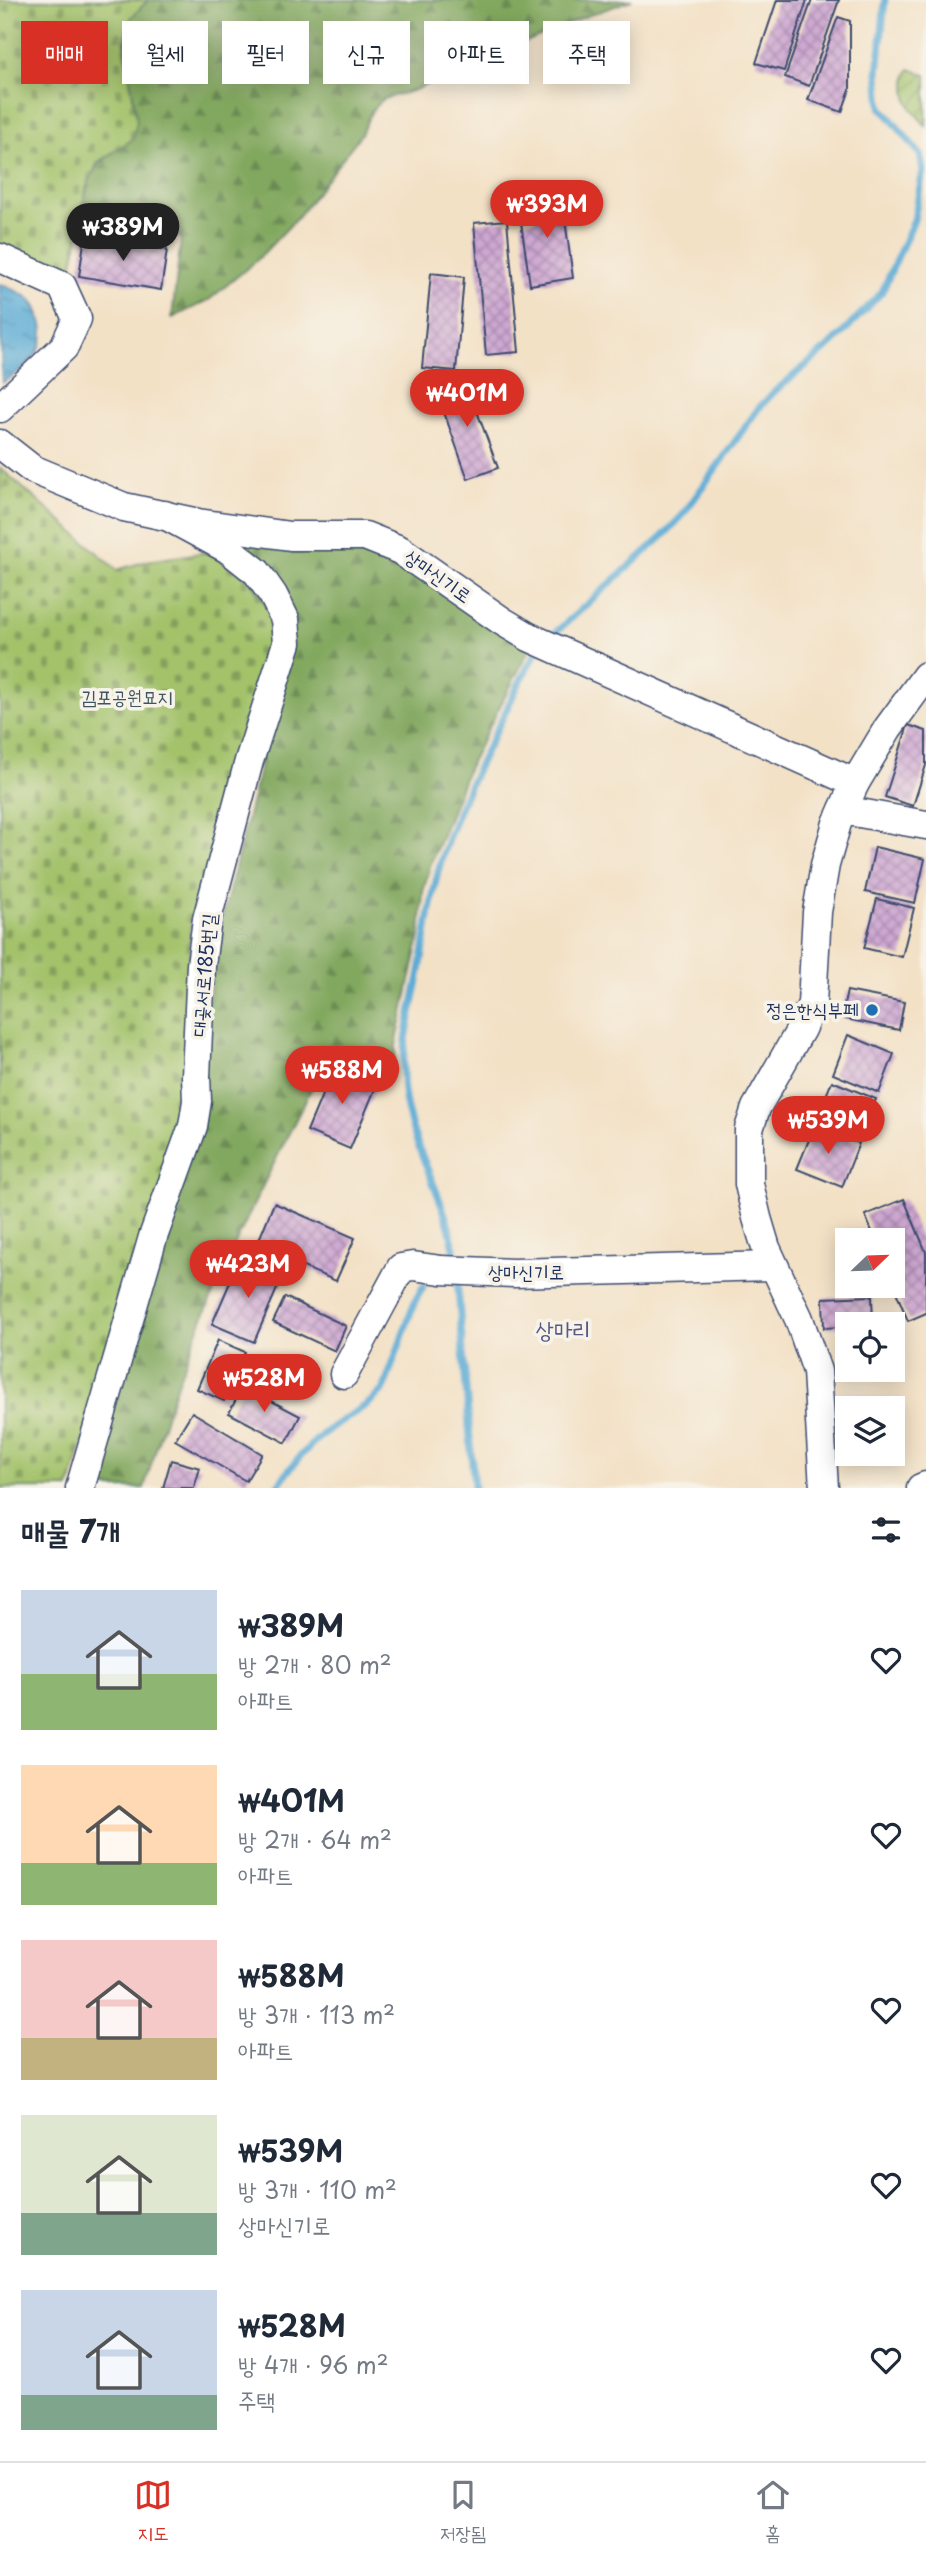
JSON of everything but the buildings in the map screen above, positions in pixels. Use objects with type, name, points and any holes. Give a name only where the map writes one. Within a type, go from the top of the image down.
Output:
[{"type":"street","points":[[0,258],[61,286],[76,319],[64,347],[0,408]]},
{"type":"street","name":"상마신기로","points":[[0,444],[32,469],[124,507],[290,536],[365,536],[400,550],[502,621],[529,636],[855,783]]},
{"type":"street","name":"대곶서로185번길","points":[[79,1488],[153,1237],[193,1126],[197,1101],[201,965],[207,919],[249,761],[287,643],[285,618],[274,595],[257,572],[228,549],[164,516]]},
{"type":"street","points":[[824,1488],[817,1371],[799,1319],[773,1266],[763,1238],[749,1184],[749,1129],[756,1108],[802,1028],[812,1004],[817,912],[825,865],[842,810],[888,728],[926,676]]},
{"type":"street","points":[[842,810],[926,825]]},
{"type":"street","name":"상마신기로","points":[[344,1374],[401,1268],[413,1266],[472,1272],[773,1266]]},
{"type":"green space","points":[[0,0],[148,0],[130,21],[122,21],[122,84],[131,84],[137,121],[133,139],[98,162],[86,188],[71,273],[0,247]]},
{"type":"green space","points":[[148,0],[632,0],[575,21],[543,21],[543,35],[529,41],[529,21],[424,21],[424,84],[429,84],[383,99],[372,110],[361,134],[298,217],[257,260],[209,300],[172,318],[181,237],[82,220],[87,190],[94,171],[108,156],[133,139],[135,107],[131,84],[208,84],[208,21],[130,21]]},
{"type":"green space","points":[[910,69],[926,75],[926,126],[911,108],[907,98],[906,78]]},
{"type":"green space","name":"김포공원묘지","points":[[0,468],[117,570],[147,561],[208,552],[249,579],[283,632],[238,767],[190,929],[189,1094],[69,1488],[0,1488]]},
{"type":"green space","points":[[239,542],[368,544],[530,648],[468,768],[431,863],[423,892],[420,935],[396,1045],[395,1072],[330,1052],[215,1289],[177,1385],[144,1488],[91,1488],[208,1008],[217,940],[260,768]]},
{"type":"water","points":[[0,284],[30,299],[43,329],[39,348],[34,356],[2,383]]},
{"type":"waterway","points":[[547,640],[662,537],[682,516],[758,409],[774,392],[834,342],[882,292],[914,220],[923,170],[920,154],[881,107],[878,73],[885,0]]},
{"type":"waterway","points":[[456,1264],[447,1220],[408,1113],[403,1076],[405,1047],[432,897],[444,851],[478,768],[539,649]]},
{"type":"waterway","points":[[457,1276],[474,1488]]},
{"type":"waterway","points":[[276,1488],[316,1440],[371,1402],[384,1388],[415,1301],[423,1287]]},
{"type":"place","name":"정은한식부페","points":[[872,1010]]},
{"type":"district","name":"상마리","points":[[563,1330]]}]
